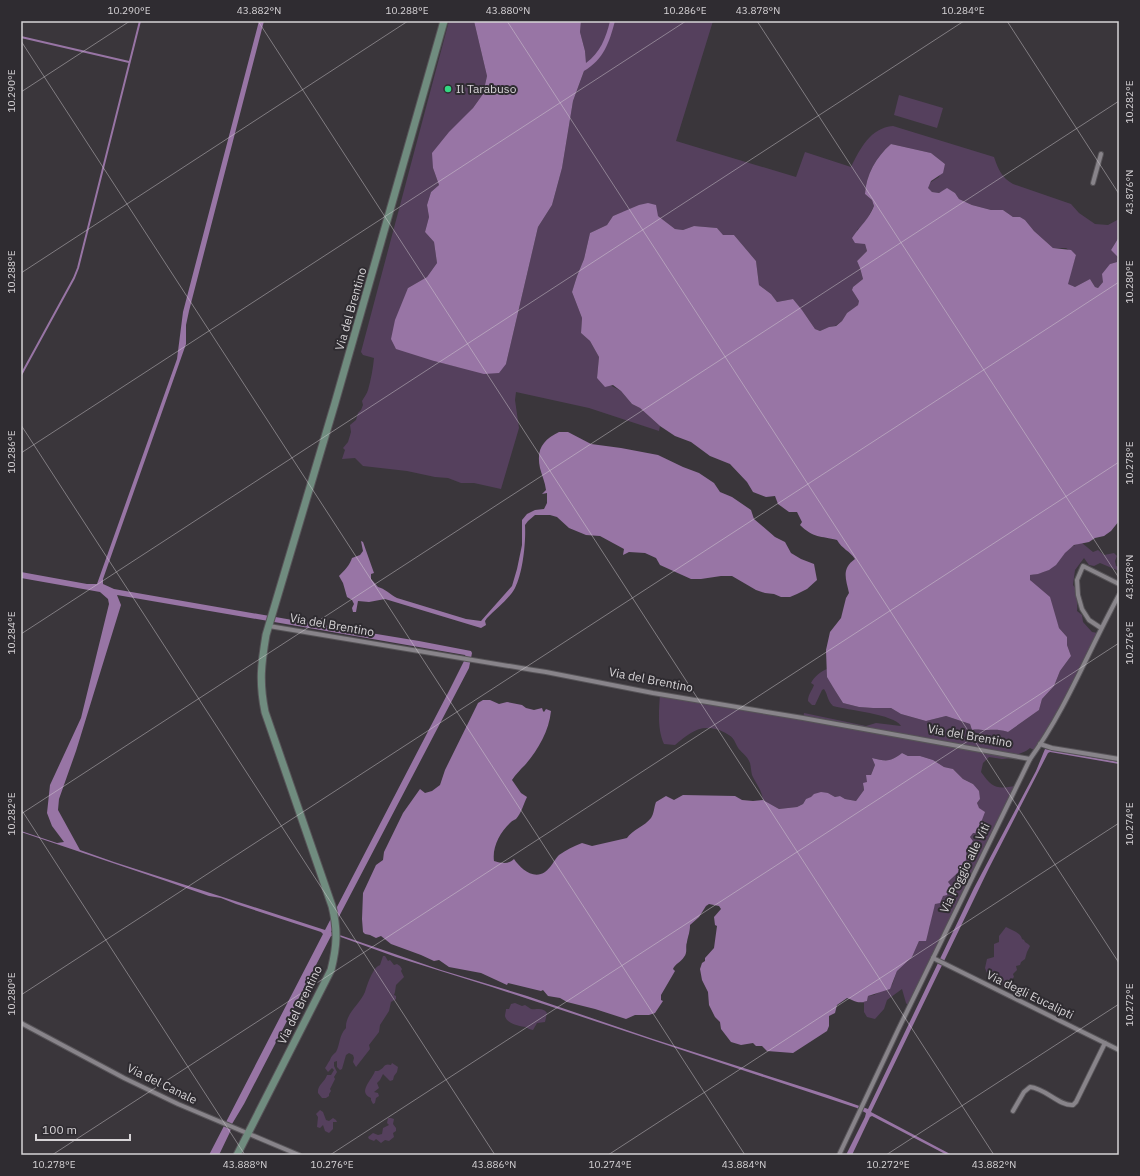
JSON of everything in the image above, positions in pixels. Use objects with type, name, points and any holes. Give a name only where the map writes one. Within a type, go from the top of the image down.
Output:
[{"type":"street","name":"Via del Brentino","points":[[237,1155],[331,970],[336,950],[336,923],[332,906],[264,705],[261,692],[261,664],[269,624],[336,403],[444,21]]},
{"type":"street","points":[[1093,183],[1101,154]]},
{"type":"street","points":[[1101,628],[1089,620],[1082,609],[1078,595],[1077,580],[1083,566],[1119,584]]},
{"type":"street","name":"Via Poggio alle Viti","points":[[839,1155],[1030,759],[1066,699],[1119,595]]},
{"type":"street","name":"Via del Brentino","points":[[269,624],[1030,759]]},
{"type":"street","points":[[1040,744],[1052,748],[1119,759]]},
{"type":"street","name":"Via degli Eucalipti","points":[[933,958],[1119,1050]]},
{"type":"street","name":"Via del Canale","points":[[21,1023],[124,1078],[178,1104],[298,1155]]},
{"type":"street","points":[[1013,1111],[1024,1092],[1030,1087],[1066,1104],[1073,1105],[1076,1102],[1105,1043]]},
{"type":"shaded area","points":[[259,21],[264,21],[189,311],[186,325],[186,344],[103,579],[103,584],[114,589],[471,651],[472,653],[469,668],[331,932],[441,970],[527,996],[868,1109],[974,888],[1036,771],[1045,749],[1119,762],[1119,764],[1050,752],[1048,753],[989,868],[871,1112],[952,1155],[947,1155],[872,1116],[870,1117],[852,1155],[846,1155],[866,1113],[857,1108],[492,987],[396,957],[338,936],[331,936],[244,1104],[232,1124],[230,1132],[219,1155],[209,1155],[323,934],[321,932],[221,898],[209,896],[21,832],[57,843],[64,842],[52,826],[47,813],[50,785],[81,718],[109,604],[108,599],[100,592],[21,578],[21,572],[87,584],[97,584],[177,359],[183,312]],"holes":[[[117,595],[465,655],[466,657],[450,689],[325,930],[80,850],[58,810],[59,799],[76,751],[121,605]]]},
{"type":"shaded area","points":[[449,21],[474,21],[487,76],[483,94],[463,119],[433,168],[439,185],[431,192],[427,205],[429,217],[425,232],[434,242],[437,263],[427,277],[408,288],[434,361],[458,367],[506,364],[538,227],[552,205],[562,168],[573,101],[586,66],[585,51],[580,32],[581,21],[713,21],[676,141],[796,177],[805,152],[851,167],[858,153],[872,135],[885,128],[893,126],[994,157],[1001,173],[1009,182],[1071,204],[1079,213],[1095,224],[1108,225],[1119,219],[1119,237],[1111,250],[1119,257],[1117,262],[1110,264],[1103,282],[1098,288],[1095,287],[1090,279],[1075,287],[1067,284],[1076,255],[1066,248],[1053,248],[1034,231],[1025,220],[1020,217],[1013,217],[1003,210],[991,210],[972,205],[959,199],[955,193],[948,189],[939,193],[932,192],[927,188],[931,182],[939,177],[945,164],[931,153],[891,144],[876,161],[867,180],[865,194],[872,200],[874,206],[865,223],[857,230],[865,244],[867,251],[857,261],[863,279],[853,287],[852,290],[859,301],[858,305],[847,313],[842,321],[835,326],[820,331],[815,329],[793,299],[777,302],[771,294],[759,285],[756,261],[734,235],[723,236],[717,228],[694,226],[683,230],[675,229],[658,216],[623,212],[613,216],[607,225],[590,233],[584,259],[572,292],[582,318],[581,333],[590,341],[599,357],[597,378],[621,391],[632,404],[640,408],[660,426],[659,431],[589,408],[516,392],[515,400],[519,428],[501,489],[474,483],[461,483],[448,478],[435,477],[407,471],[363,466],[355,458],[342,459],[345,450],[343,448],[348,442],[351,432],[350,425],[356,420],[363,405],[362,401],[368,391],[374,358],[363,355],[361,352]]},
{"type":"shaded area","points":[[474,21],[581,21],[580,32],[585,51],[586,63],[595,55],[602,45],[610,21],[615,21],[605,50],[591,66],[584,71],[573,101],[562,168],[552,205],[538,227],[506,364],[499,373],[484,374],[396,349],[391,339],[395,320],[408,288],[427,277],[437,263],[434,242],[425,232],[429,217],[427,205],[431,192],[439,185],[433,168],[432,153],[449,132],[473,108],[483,94],[487,76]]},
{"type":"shaded area","points":[[899,95],[943,108],[937,128],[894,115]]},
{"type":"shaded area","points":[[891,144],[931,153],[945,164],[943,173],[931,181],[928,188],[932,192],[939,193],[947,188],[955,193],[959,199],[972,205],[991,210],[1003,210],[1013,217],[1020,217],[1025,220],[1034,231],[1053,248],[1071,250],[1076,255],[1068,284],[1075,287],[1090,279],[1095,287],[1098,288],[1103,282],[1102,274],[1110,264],[1117,262],[1118,257],[1111,250],[1119,237],[1119,521],[1111,531],[1104,536],[1095,538],[1089,542],[1074,545],[1065,553],[1056,565],[1049,570],[1030,575],[1030,580],[1050,597],[1059,628],[1067,637],[1067,645],[1071,656],[1060,671],[1054,686],[1042,699],[1039,710],[1008,732],[1001,730],[972,730],[970,724],[946,716],[926,721],[901,714],[891,708],[859,707],[843,703],[827,677],[826,650],[830,632],[841,618],[846,598],[849,593],[846,570],[855,559],[841,546],[837,540],[817,536],[805,529],[800,525],[802,522],[797,512],[789,512],[778,504],[775,496],[766,497],[753,492],[747,482],[730,464],[710,456],[691,442],[675,436],[660,426],[640,408],[632,404],[621,391],[613,385],[605,387],[597,378],[599,357],[590,341],[581,333],[582,318],[572,292],[584,259],[590,233],[607,225],[613,216],[639,205],[648,203],[656,205],[658,216],[675,229],[683,230],[694,226],[717,228],[723,235],[734,235],[756,261],[759,285],[771,294],[777,302],[793,299],[815,329],[820,331],[836,326],[842,321],[847,313],[858,305],[859,301],[852,290],[853,287],[863,279],[857,261],[867,251],[865,244],[855,243],[852,238],[867,219],[874,206],[872,200],[865,194],[867,180],[876,161]]},
{"type":"shaded area","points":[[559,432],[568,432],[591,444],[658,455],[699,473],[714,483],[720,492],[732,497],[751,510],[754,519],[775,537],[785,542],[791,553],[814,564],[817,580],[807,589],[797,594],[790,597],[781,597],[756,590],[732,576],[691,579],[660,565],[656,558],[645,553],[629,552],[623,555],[624,549],[600,536],[586,535],[569,528],[557,517],[550,515],[535,515],[525,525],[523,557],[518,582],[506,600],[487,618],[485,621],[486,625],[481,628],[385,599],[369,602],[358,601],[356,612],[353,612],[352,608],[354,604],[352,600],[347,597],[343,583],[339,576],[345,570],[352,558],[360,555],[363,551],[361,541],[363,542],[374,573],[371,574],[371,579],[378,587],[397,598],[466,619],[481,621],[512,586],[522,545],[522,520],[527,514],[535,510],[544,509],[547,503],[547,493],[542,494],[546,490],[540,468],[539,455],[545,442]]},
{"type":"shaded area","points":[[1082,543],[1093,552],[1098,550],[1104,555],[1114,553],[1117,556],[1115,561],[1116,566],[1119,567],[1119,571],[1100,563],[1094,566],[1089,565],[1084,558],[1075,570],[1073,585],[1076,589],[1077,611],[1082,615],[1083,622],[1092,632],[1098,633],[1063,706],[1036,751],[1030,748],[1013,758],[1002,759],[989,757],[983,763],[981,772],[992,785],[1000,787],[1016,786],[909,1007],[906,1003],[902,989],[887,1000],[884,1009],[875,1019],[867,1017],[864,1012],[864,1003],[861,1003],[867,1001],[868,996],[874,995],[892,985],[897,971],[912,957],[919,941],[929,929],[935,904],[948,882],[964,866],[966,851],[973,841],[970,837],[974,830],[978,811],[977,803],[980,799],[973,784],[963,779],[953,769],[944,767],[933,760],[920,756],[908,756],[902,753],[891,760],[872,758],[875,765],[868,782],[863,786],[864,790],[856,801],[845,799],[840,796],[835,797],[828,793],[806,799],[803,804],[797,807],[779,809],[763,800],[760,790],[752,775],[749,760],[738,748],[733,738],[727,734],[712,728],[706,728],[690,733],[675,745],[664,744],[659,726],[660,694],[803,718],[804,713],[866,726],[876,723],[901,726],[897,722],[880,715],[833,706],[824,689],[822,690],[815,705],[812,705],[808,701],[809,694],[814,685],[811,683],[818,674],[827,669],[828,677],[843,703],[859,707],[891,708],[901,714],[926,721],[946,716],[970,724],[972,730],[1001,730],[1008,732],[1039,710],[1042,699],[1054,686],[1060,671],[1071,656],[1067,645],[1067,637],[1059,628],[1055,618],[1030,580],[1030,575],[1051,569],[1070,548]]},
{"type":"shaded area","points":[[483,700],[490,700],[499,704],[507,702],[522,705],[526,708],[534,710],[542,708],[544,712],[546,709],[551,711],[548,726],[538,747],[512,780],[521,793],[527,797],[518,817],[507,826],[500,835],[494,850],[494,861],[507,863],[514,859],[527,872],[536,875],[545,872],[559,855],[582,843],[592,846],[627,838],[651,818],[656,802],[666,796],[674,800],[683,795],[735,796],[742,800],[763,800],[779,809],[797,807],[803,804],[806,799],[814,794],[821,792],[828,793],[835,797],[840,796],[845,799],[856,801],[864,790],[863,783],[867,782],[866,775],[871,775],[875,765],[872,758],[890,760],[902,753],[908,756],[920,756],[933,760],[944,767],[953,769],[963,779],[973,784],[979,791],[980,799],[977,803],[979,808],[985,812],[977,833],[973,833],[970,837],[973,841],[966,851],[966,860],[964,865],[948,882],[951,886],[947,895],[943,896],[940,903],[935,904],[926,941],[919,941],[912,957],[897,971],[890,989],[868,996],[867,1001],[864,1002],[857,1002],[847,998],[837,1005],[835,1013],[829,1016],[829,1026],[827,1031],[793,1053],[767,1051],[762,1046],[756,1046],[753,1043],[741,1045],[731,1042],[721,1029],[720,1022],[715,1017],[709,1005],[708,992],[702,980],[700,969],[702,963],[705,961],[705,958],[714,948],[717,926],[715,925],[714,917],[721,909],[719,906],[709,904],[699,917],[690,925],[685,955],[673,969],[675,971],[661,995],[661,1000],[663,1001],[655,1013],[649,1015],[635,1015],[626,1019],[567,1002],[560,998],[548,996],[543,990],[541,991],[508,983],[507,985],[481,973],[449,967],[439,960],[434,961],[391,944],[381,936],[376,938],[363,932],[363,893],[376,865],[383,860],[384,852],[403,813],[420,789],[425,793],[432,791],[440,785],[445,770],[478,703]]},
{"type":"shaded area","points":[[1006,927],[1018,933],[1030,946],[1025,959],[1020,965],[1016,966],[1017,970],[1013,974],[1014,977],[1008,983],[1006,988],[1003,988],[1002,984],[999,985],[994,981],[994,975],[987,973],[985,968],[987,959],[994,957],[994,944],[999,942],[999,936]]},
{"type":"shaded area","points":[[383,956],[385,956],[388,961],[390,960],[394,965],[397,964],[400,966],[402,969],[401,971],[404,977],[396,985],[394,995],[396,996],[396,999],[391,1002],[389,1011],[380,1025],[379,1032],[369,1045],[370,1049],[356,1067],[353,1062],[353,1055],[349,1053],[346,1055],[342,1069],[340,1070],[337,1067],[337,1061],[334,1062],[337,1072],[330,1089],[331,1091],[329,1096],[322,1098],[318,1093],[318,1090],[327,1075],[331,1075],[334,1070],[332,1068],[328,1072],[325,1068],[331,1057],[336,1052],[350,1014],[363,996],[372,974],[380,965]]},
{"type":"shaded area","points":[[515,1003],[522,1006],[525,1005],[531,1009],[543,1010],[547,1013],[545,1022],[537,1023],[533,1030],[511,1023],[505,1016],[506,1009],[509,1009],[511,1004]]},
{"type":"shaded area","points":[[392,1063],[398,1067],[397,1072],[393,1080],[390,1081],[383,1074],[377,1083],[379,1088],[374,1092],[378,1093],[379,1096],[373,1104],[371,1098],[365,1093],[365,1089],[375,1071],[380,1070],[386,1065],[391,1065]]},
{"type":"shaded area","points":[[320,1110],[323,1112],[326,1120],[329,1121],[333,1118],[337,1122],[333,1122],[333,1129],[329,1133],[325,1131],[323,1125],[320,1128],[317,1127],[318,1117],[316,1114]]},
{"type":"shaded area","points":[[388,1118],[394,1119],[393,1124],[396,1131],[393,1133],[394,1137],[389,1141],[385,1140],[381,1143],[376,1139],[374,1141],[369,1139],[368,1137],[373,1133],[378,1135],[382,1134],[383,1128],[389,1125],[387,1123]]},
{"type":"waterway","points":[[21,375],[78,268],[140,21]]},
{"type":"waterway","points":[[21,37],[129,62]]},
{"type":"place","name":"Il Tarabuso","points":[[448,89]]}]
